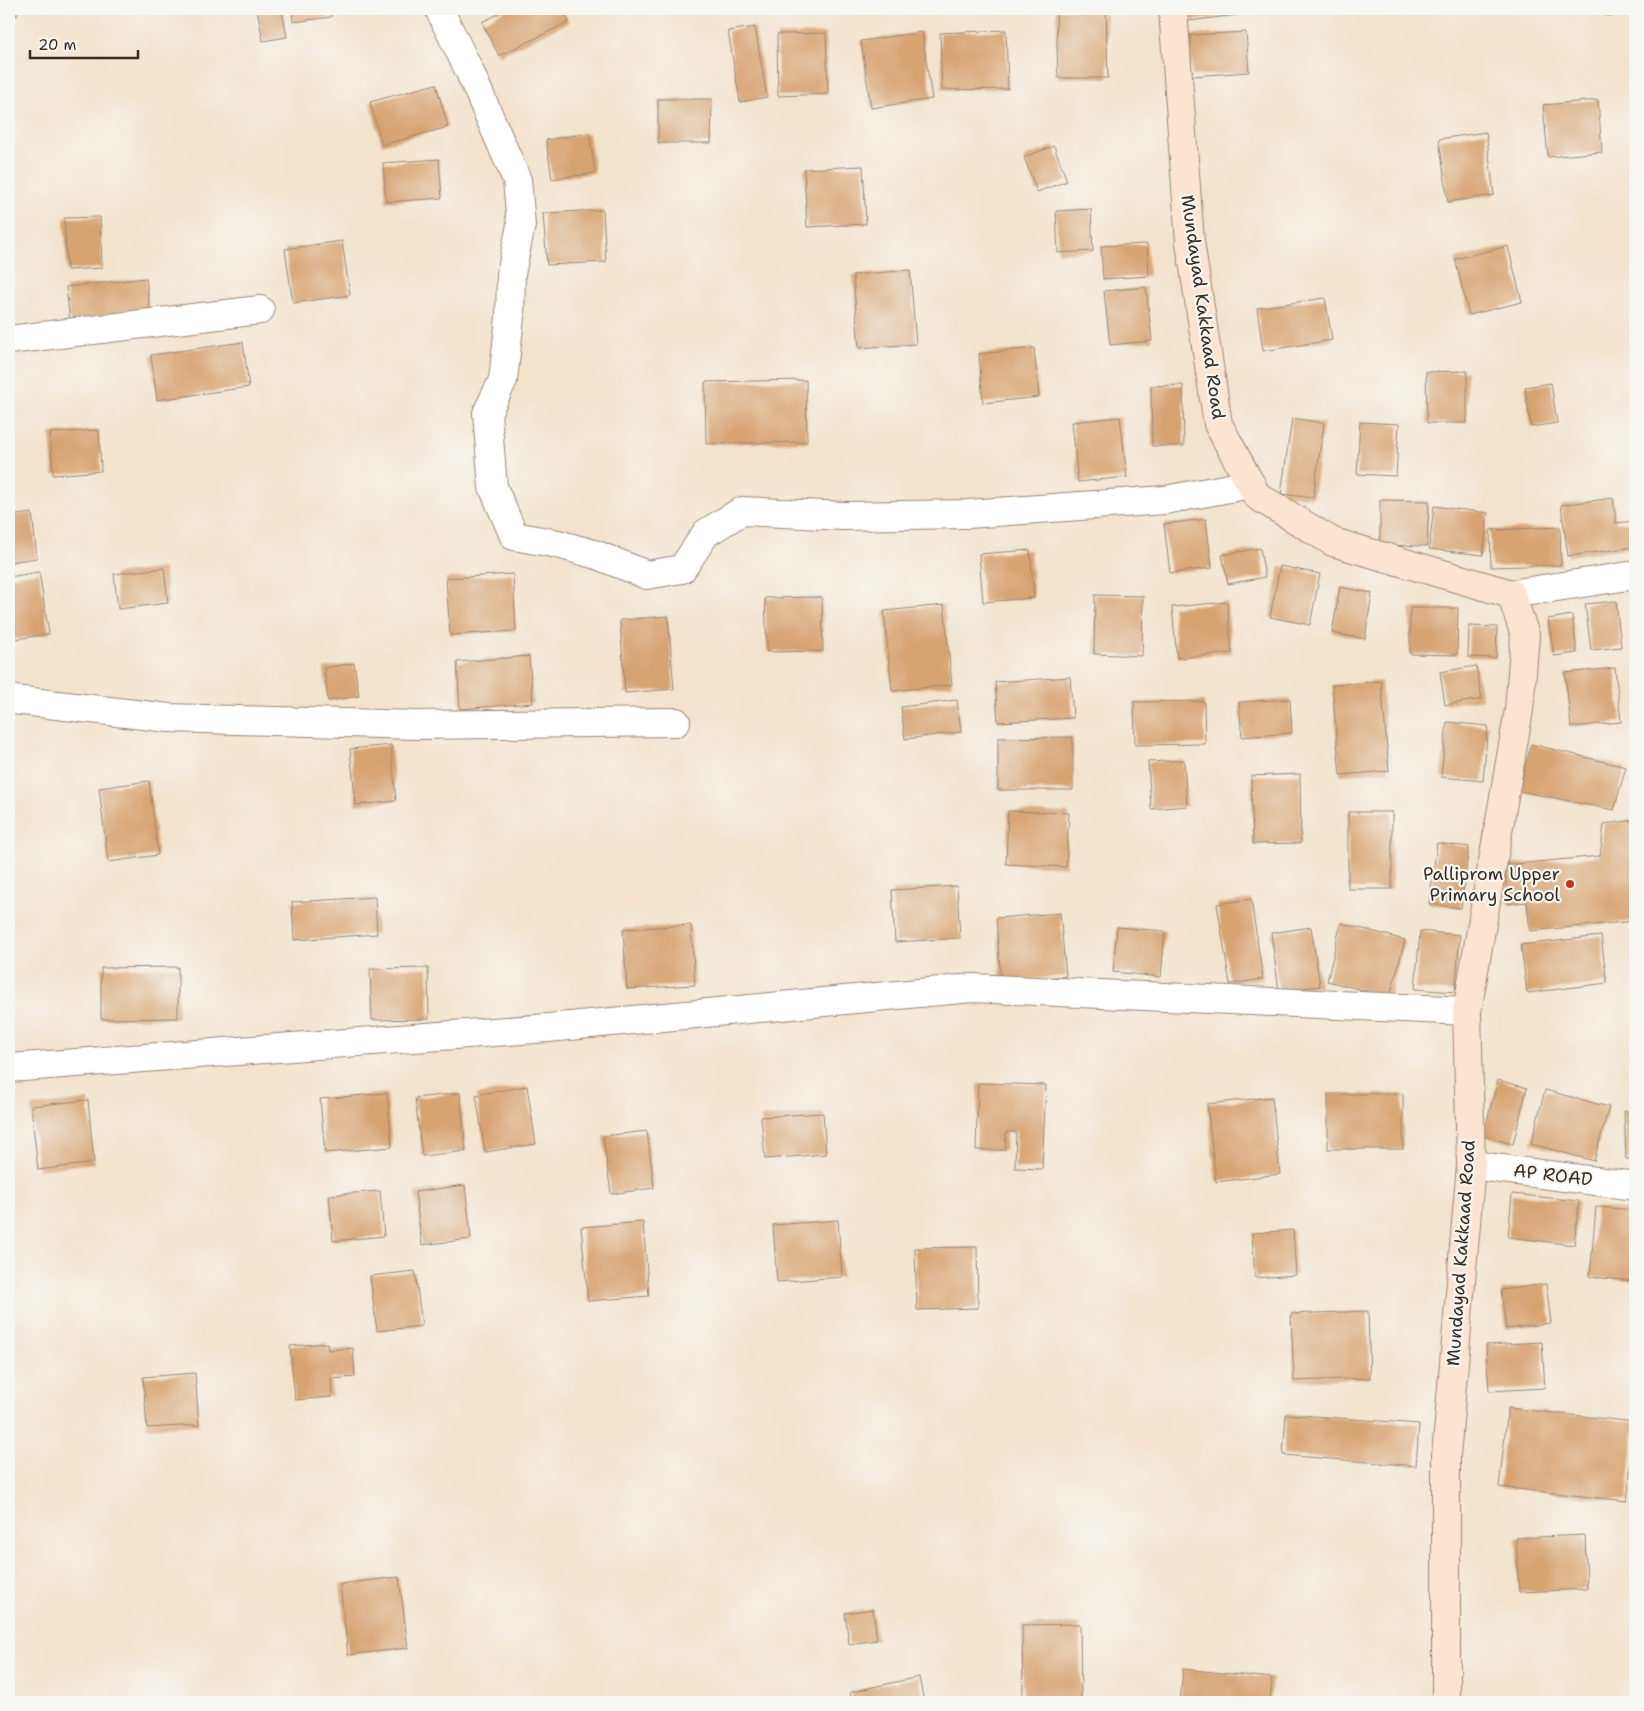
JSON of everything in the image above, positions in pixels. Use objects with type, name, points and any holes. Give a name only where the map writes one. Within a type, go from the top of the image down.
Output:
[{"type":"main road","name":"Mundayad Kakkaad Road","points":[[1173,9],[1190,242],[1218,424],[1256,496],[1333,542],[1511,594],[1525,635],[1519,710],[1467,1011],[1471,1165],[1446,1456],[1446,1702]]},
{"type":"street","points":[[438,9],[468,70],[517,180],[521,225],[511,274],[510,317],[503,380],[487,413],[493,487],[514,536],[558,544],[597,555],[647,575],[682,569],[706,533],[742,511],[844,516],[968,514],[1165,500],[1251,484]]},
{"type":"street","points":[[9,340],[260,310]]},
{"type":"street","points":[[1511,594],[1635,575]]},
{"type":"street","points":[[9,698],[169,718],[416,725],[676,722]]},
{"type":"street","points":[[9,1068],[548,1028],[972,988],[1467,1011]]},
{"type":"street","name":"AP ROAD","points":[[1471,1165],[1635,1186]]},
{"type":"building","points":[[9,9],[17,9],[17,16],[9,15]]},
{"type":"building","points":[[257,9],[282,9],[287,37],[263,41]]},
{"type":"building","points":[[292,9],[331,9],[331,17],[293,22]]},
{"type":"building","points":[[508,9],[563,9],[569,22],[499,56],[482,22]]},
{"type":"building","points":[[1106,9],[1108,78],[1058,78],[1056,10]]},
{"type":"building","points":[[1186,9],[1244,9],[1245,14],[1188,21]]},
{"type":"building","points":[[1605,9],[1635,9],[1635,14],[1606,16]]},
{"type":"building","points":[[755,27],[767,97],[740,102],[728,31]]},
{"type":"building","points":[[1006,30],[1008,89],[942,90],[940,33]]},
{"type":"building","points":[[922,32],[932,99],[871,108],[861,41]]},
{"type":"building","points":[[1246,32],[1249,72],[1192,76],[1190,35]]},
{"type":"building","points":[[826,33],[828,94],[778,96],[777,34]]},
{"type":"building","points":[[436,84],[448,127],[382,145],[370,102]]},
{"type":"building","points":[[658,99],[712,99],[711,143],[658,143]]},
{"type":"building","points":[[1598,100],[1602,152],[1548,157],[1543,105]]},
{"type":"building","points":[[1486,132],[1494,195],[1448,202],[1439,139]]},
{"type":"building","points":[[589,133],[595,173],[552,179],[546,140]]},
{"type":"building","points":[[1054,146],[1067,181],[1037,192],[1024,157]]},
{"type":"building","points":[[439,159],[442,198],[386,202],[383,163]]},
{"type":"building","points":[[863,166],[866,224],[807,227],[804,169]]},
{"type":"building","points":[[1091,209],[1093,251],[1058,253],[1056,211]]},
{"type":"building","points":[[603,210],[606,262],[547,265],[543,213]]},
{"type":"building","points":[[100,217],[102,268],[67,270],[64,218]]},
{"type":"building","points":[[342,241],[350,295],[293,303],[285,249]]},
{"type":"building","points":[[1147,244],[1149,276],[1103,279],[1101,246]]},
{"type":"building","points":[[1508,246],[1522,302],[1469,315],[1455,259]]},
{"type":"building","points":[[910,270],[916,344],[859,348],[853,275]]},
{"type":"building","points":[[146,278],[151,322],[71,331],[66,287]]},
{"type":"building","points":[[1146,287],[1152,341],[1110,345],[1104,291]]},
{"type":"building","points":[[1325,298],[1332,340],[1263,351],[1257,308]]},
{"type":"building","points":[[243,342],[249,387],[157,400],[151,355]]},
{"type":"building","points":[[1034,348],[1039,397],[983,403],[979,354]]},
{"type":"building","points":[[1467,371],[1467,423],[1427,423],[1426,372]]},
{"type":"building","points":[[806,380],[807,442],[706,444],[705,382]]},
{"type":"building","points":[[1551,383],[1557,423],[1531,427],[1525,387]]},
{"type":"building","points":[[1183,385],[1184,446],[1152,446],[1151,386]]},
{"type":"building","points":[[1120,417],[1127,477],[1078,482],[1072,422]]},
{"type":"building","points":[[1292,418],[1324,423],[1313,498],[1281,494]]},
{"type":"building","points":[[1360,422],[1399,424],[1396,476],[1357,474]]},
{"type":"building","points":[[99,430],[101,471],[53,475],[50,433]]},
{"type":"building","points":[[1613,498],[1616,523],[1635,521],[1635,547],[1568,556],[1561,505]]},
{"type":"building","points":[[1380,500],[1429,501],[1427,546],[1380,545]]},
{"type":"building","points":[[1434,506],[1488,513],[1483,555],[1429,549]]},
{"type":"building","points":[[32,513],[37,558],[9,562],[9,516]]},
{"type":"building","points":[[1206,519],[1212,568],[1170,573],[1164,524]]},
{"type":"building","points":[[1560,527],[1561,565],[1491,567],[1490,530]]},
{"type":"building","points":[[1260,548],[1265,577],[1228,584],[1222,555]]},
{"type":"building","points":[[1030,550],[1034,598],[983,602],[979,554]]},
{"type":"building","points":[[1280,566],[1320,574],[1310,625],[1270,617]]},
{"type":"building","points":[[164,568],[168,603],[118,609],[114,574]]},
{"type":"building","points":[[39,572],[49,634],[9,640],[9,577]]},
{"type":"building","points":[[513,574],[516,631],[450,635],[446,578]]},
{"type":"building","points":[[1340,587],[1372,593],[1365,639],[1332,633]]},
{"type":"building","points":[[1095,595],[1143,596],[1142,656],[1094,654]]},
{"type":"building","points":[[822,597],[823,651],[767,652],[765,598]]},
{"type":"building","points":[[1616,601],[1621,647],[1591,650],[1585,604]]},
{"type":"building","points":[[1227,602],[1232,653],[1177,658],[1172,607]]},
{"type":"building","points":[[1632,602],[1635,602],[1635,633],[1634,633]]},
{"type":"building","points":[[944,605],[952,685],[892,691],[884,611]]},
{"type":"building","points":[[1410,608],[1458,608],[1457,655],[1410,654]]},
{"type":"building","points":[[1572,615],[1577,653],[1554,656],[1548,619]]},
{"type":"building","points":[[668,616],[674,689],[625,693],[620,620]]},
{"type":"building","points":[[1469,626],[1497,627],[1496,658],[1468,657]]},
{"type":"building","points":[[529,656],[533,703],[460,709],[457,662]]},
{"type":"building","points":[[354,663],[359,696],[328,701],[324,668]]},
{"type":"building","points":[[1476,666],[1482,699],[1445,705],[1440,672]]},
{"type":"building","points":[[1615,668],[1621,722],[1571,727],[1565,673]]},
{"type":"building","points":[[1070,677],[1073,718],[998,722],[995,682]]},
{"type":"building","points":[[1381,681],[1389,771],[1340,775],[1332,685]]},
{"type":"building","points":[[1290,699],[1292,733],[1242,737],[1239,702]]},
{"type":"building","points":[[957,700],[961,732],[905,739],[901,707]]},
{"type":"building","points":[[1204,701],[1205,744],[1135,745],[1134,702]]},
{"type":"building","points":[[1447,722],[1488,726],[1483,781],[1441,777]]},
{"type":"building","points":[[1073,737],[1073,790],[998,790],[998,738]]},
{"type":"building","points":[[1531,744],[1626,767],[1614,810],[1519,791]]},
{"type":"building","points":[[391,745],[396,801],[356,805],[350,749]]},
{"type":"building","points":[[1184,760],[1187,806],[1151,809],[1148,762]]},
{"type":"building","points":[[1300,774],[1301,843],[1253,844],[1251,776]]},
{"type":"building","points":[[149,781],[158,855],[108,862],[99,788]]},
{"type":"building","points":[[1008,811],[1069,813],[1066,867],[1006,864]]},
{"type":"building","points":[[1348,812],[1392,812],[1392,889],[1348,889]]},
{"type":"building","name":"Palliprom Upper Primary School","points":[[1635,820],[1635,921],[1530,931],[1527,902],[1508,904],[1504,865],[1600,856],[1604,824]]},
{"type":"building","points":[[1437,843],[1469,847],[1461,908],[1429,904]]},
{"type":"building","points":[[957,886],[960,938],[895,942],[892,890]]},
{"type":"building","points":[[375,897],[377,934],[294,940],[292,902]]},
{"type":"building","points":[[1251,899],[1263,979],[1230,984],[1217,904]]},
{"type":"building","points":[[1060,913],[1066,976],[1001,982],[996,918]]},
{"type":"building","points":[[1341,923],[1405,940],[1390,997],[1327,981]]},
{"type":"building","points":[[691,925],[695,985],[627,989],[623,929]]},
{"type":"building","points":[[1117,927],[1165,931],[1161,977],[1113,972]]},
{"type":"building","points":[[1311,927],[1320,986],[1279,991],[1271,933]]},
{"type":"building","points":[[1420,931],[1460,935],[1455,992],[1415,989]]},
{"type":"building","points":[[1601,936],[1607,983],[1527,993],[1521,945]]},
{"type":"building","points":[[178,967],[178,1018],[101,1019],[101,968]]},
{"type":"building","points":[[428,968],[429,1019],[372,1020],[370,969]]},
{"type":"building","points":[[1498,1080],[1527,1088],[1513,1144],[1483,1136]]},
{"type":"building","points":[[978,1083],[1046,1085],[1042,1169],[1015,1168],[1016,1132],[1006,1132],[1005,1150],[976,1150]]},
{"type":"building","points":[[527,1086],[536,1144],[485,1152],[476,1095]]},
{"type":"building","points":[[1545,1090],[1609,1107],[1594,1161],[1531,1144]]},
{"type":"building","points":[[387,1093],[392,1147],[325,1153],[320,1099]]},
{"type":"building","points":[[460,1093],[466,1151],[422,1156],[415,1098]]},
{"type":"building","points":[[1328,1094],[1403,1094],[1403,1149],[1328,1149]]},
{"type":"building","points":[[1272,1097],[1280,1174],[1216,1182],[1207,1104]]},
{"type":"building","points":[[88,1100],[94,1163],[38,1170],[31,1106]]},
{"type":"building","points":[[1624,1111],[1635,1111],[1635,1159],[1626,1159]]},
{"type":"building","points":[[823,1113],[826,1154],[765,1159],[761,1117]]},
{"type":"building","points":[[647,1131],[654,1188],[611,1194],[603,1136]]},
{"type":"building","points":[[465,1185],[471,1239],[422,1245],[415,1192]]},
{"type":"building","points":[[380,1191],[384,1236],[333,1241],[329,1195]]},
{"type":"building","points":[[1512,1194],[1579,1201],[1574,1245],[1508,1237]]},
{"type":"building","points":[[1596,1207],[1635,1210],[1635,1281],[1590,1277]]},
{"type":"building","points":[[838,1220],[842,1277],[777,1282],[773,1225]]},
{"type":"building","points":[[643,1222],[649,1296],[588,1301],[581,1227]]},
{"type":"building","points":[[1293,1230],[1296,1275],[1255,1278],[1252,1233]]},
{"type":"building","points":[[977,1247],[978,1308],[917,1310],[915,1248]]},
{"type":"building","points":[[415,1271],[422,1326],[377,1331],[370,1276]]},
{"type":"building","points":[[1546,1284],[1551,1323],[1506,1329],[1501,1290]]},
{"type":"building","points":[[1368,1311],[1370,1378],[1294,1381],[1291,1314]]},
{"type":"building","points":[[1542,1342],[1545,1388],[1489,1391],[1486,1345]]},
{"type":"building","points":[[327,1343],[328,1350],[353,1348],[355,1377],[331,1379],[332,1397],[295,1400],[290,1346]]},
{"type":"building","points":[[195,1373],[199,1425],[147,1428],[143,1377]]},
{"type":"building","points":[[1508,1408],[1635,1422],[1627,1501],[1499,1487]]},
{"type":"building","points":[[1286,1414],[1419,1424],[1416,1466],[1283,1455]]},
{"type":"building","points":[[1585,1535],[1587,1589],[1519,1592],[1516,1538]]},
{"type":"building","points":[[399,1577],[408,1648],[348,1655],[340,1584]]},
{"type":"building","points":[[873,1609],[877,1640],[849,1644],[845,1613]]},
{"type":"building","points":[[1080,1624],[1081,1702],[1023,1702],[1022,1625]]},
{"type":"building","points":[[1183,1669],[1272,1678],[1270,1702],[1180,1702]]},
{"type":"building","points":[[919,1677],[924,1702],[852,1702],[850,1692]]},
{"type":"place","name":"Palliprom Upper Primary School","points":[[1570,884]]}]
